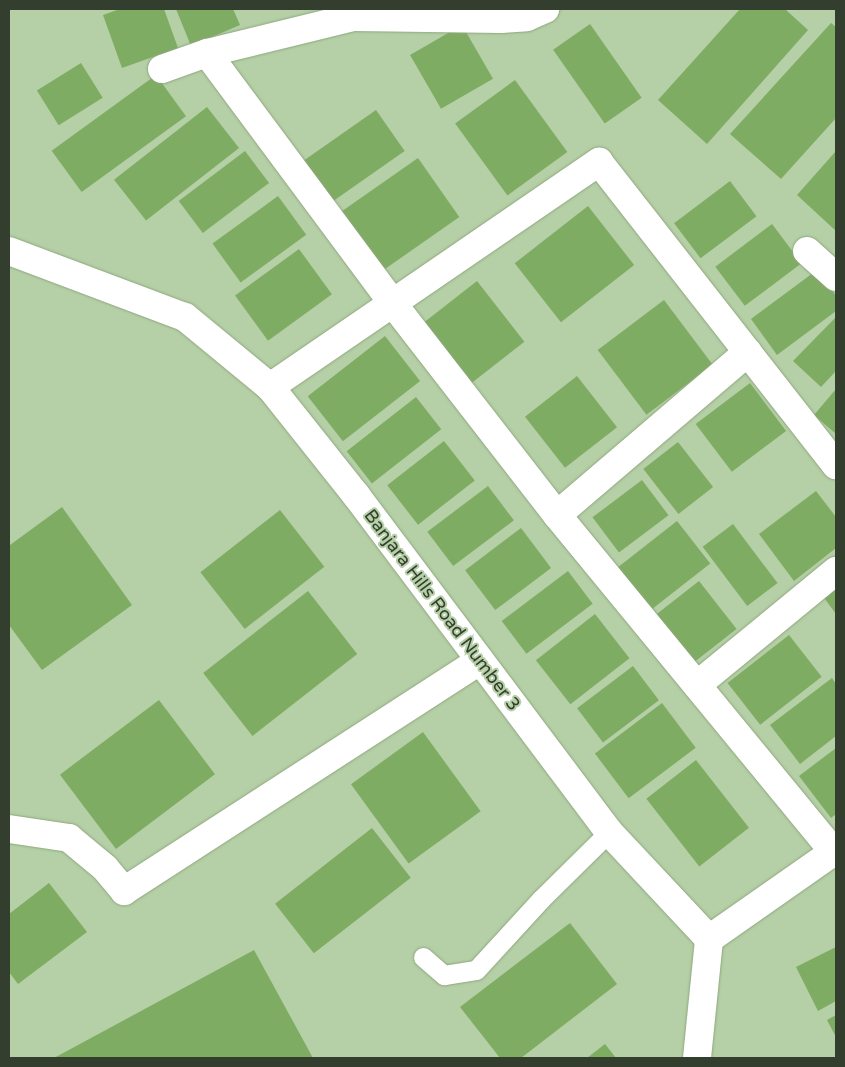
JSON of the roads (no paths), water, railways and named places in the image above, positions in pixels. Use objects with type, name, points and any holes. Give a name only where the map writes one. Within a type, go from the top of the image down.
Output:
[{"type":"street","points":[[162,69],[207,53],[354,17],[500,19],[527,17],[545,9]]},
{"type":"street","points":[[207,53],[394,305],[557,514],[835,851],[709,939],[697,1058]]},
{"type":"street","points":[[270,387],[394,305],[599,162],[836,465]]},
{"type":"street","name":"Banjara Hills Road Number 3","points":[[9,251],[185,317],[270,387],[609,832],[709,939]]},
{"type":"street","points":[[807,252],[836,277]]},
{"type":"street","points":[[557,514],[748,352]]},
{"type":"street","points":[[697,685],[836,570]]},
{"type":"street","points":[[9,829],[69,838],[105,868],[124,891],[480,661]]},
{"type":"lane","points":[[424,957],[444,975],[476,970],[540,899],[609,832]]}]
